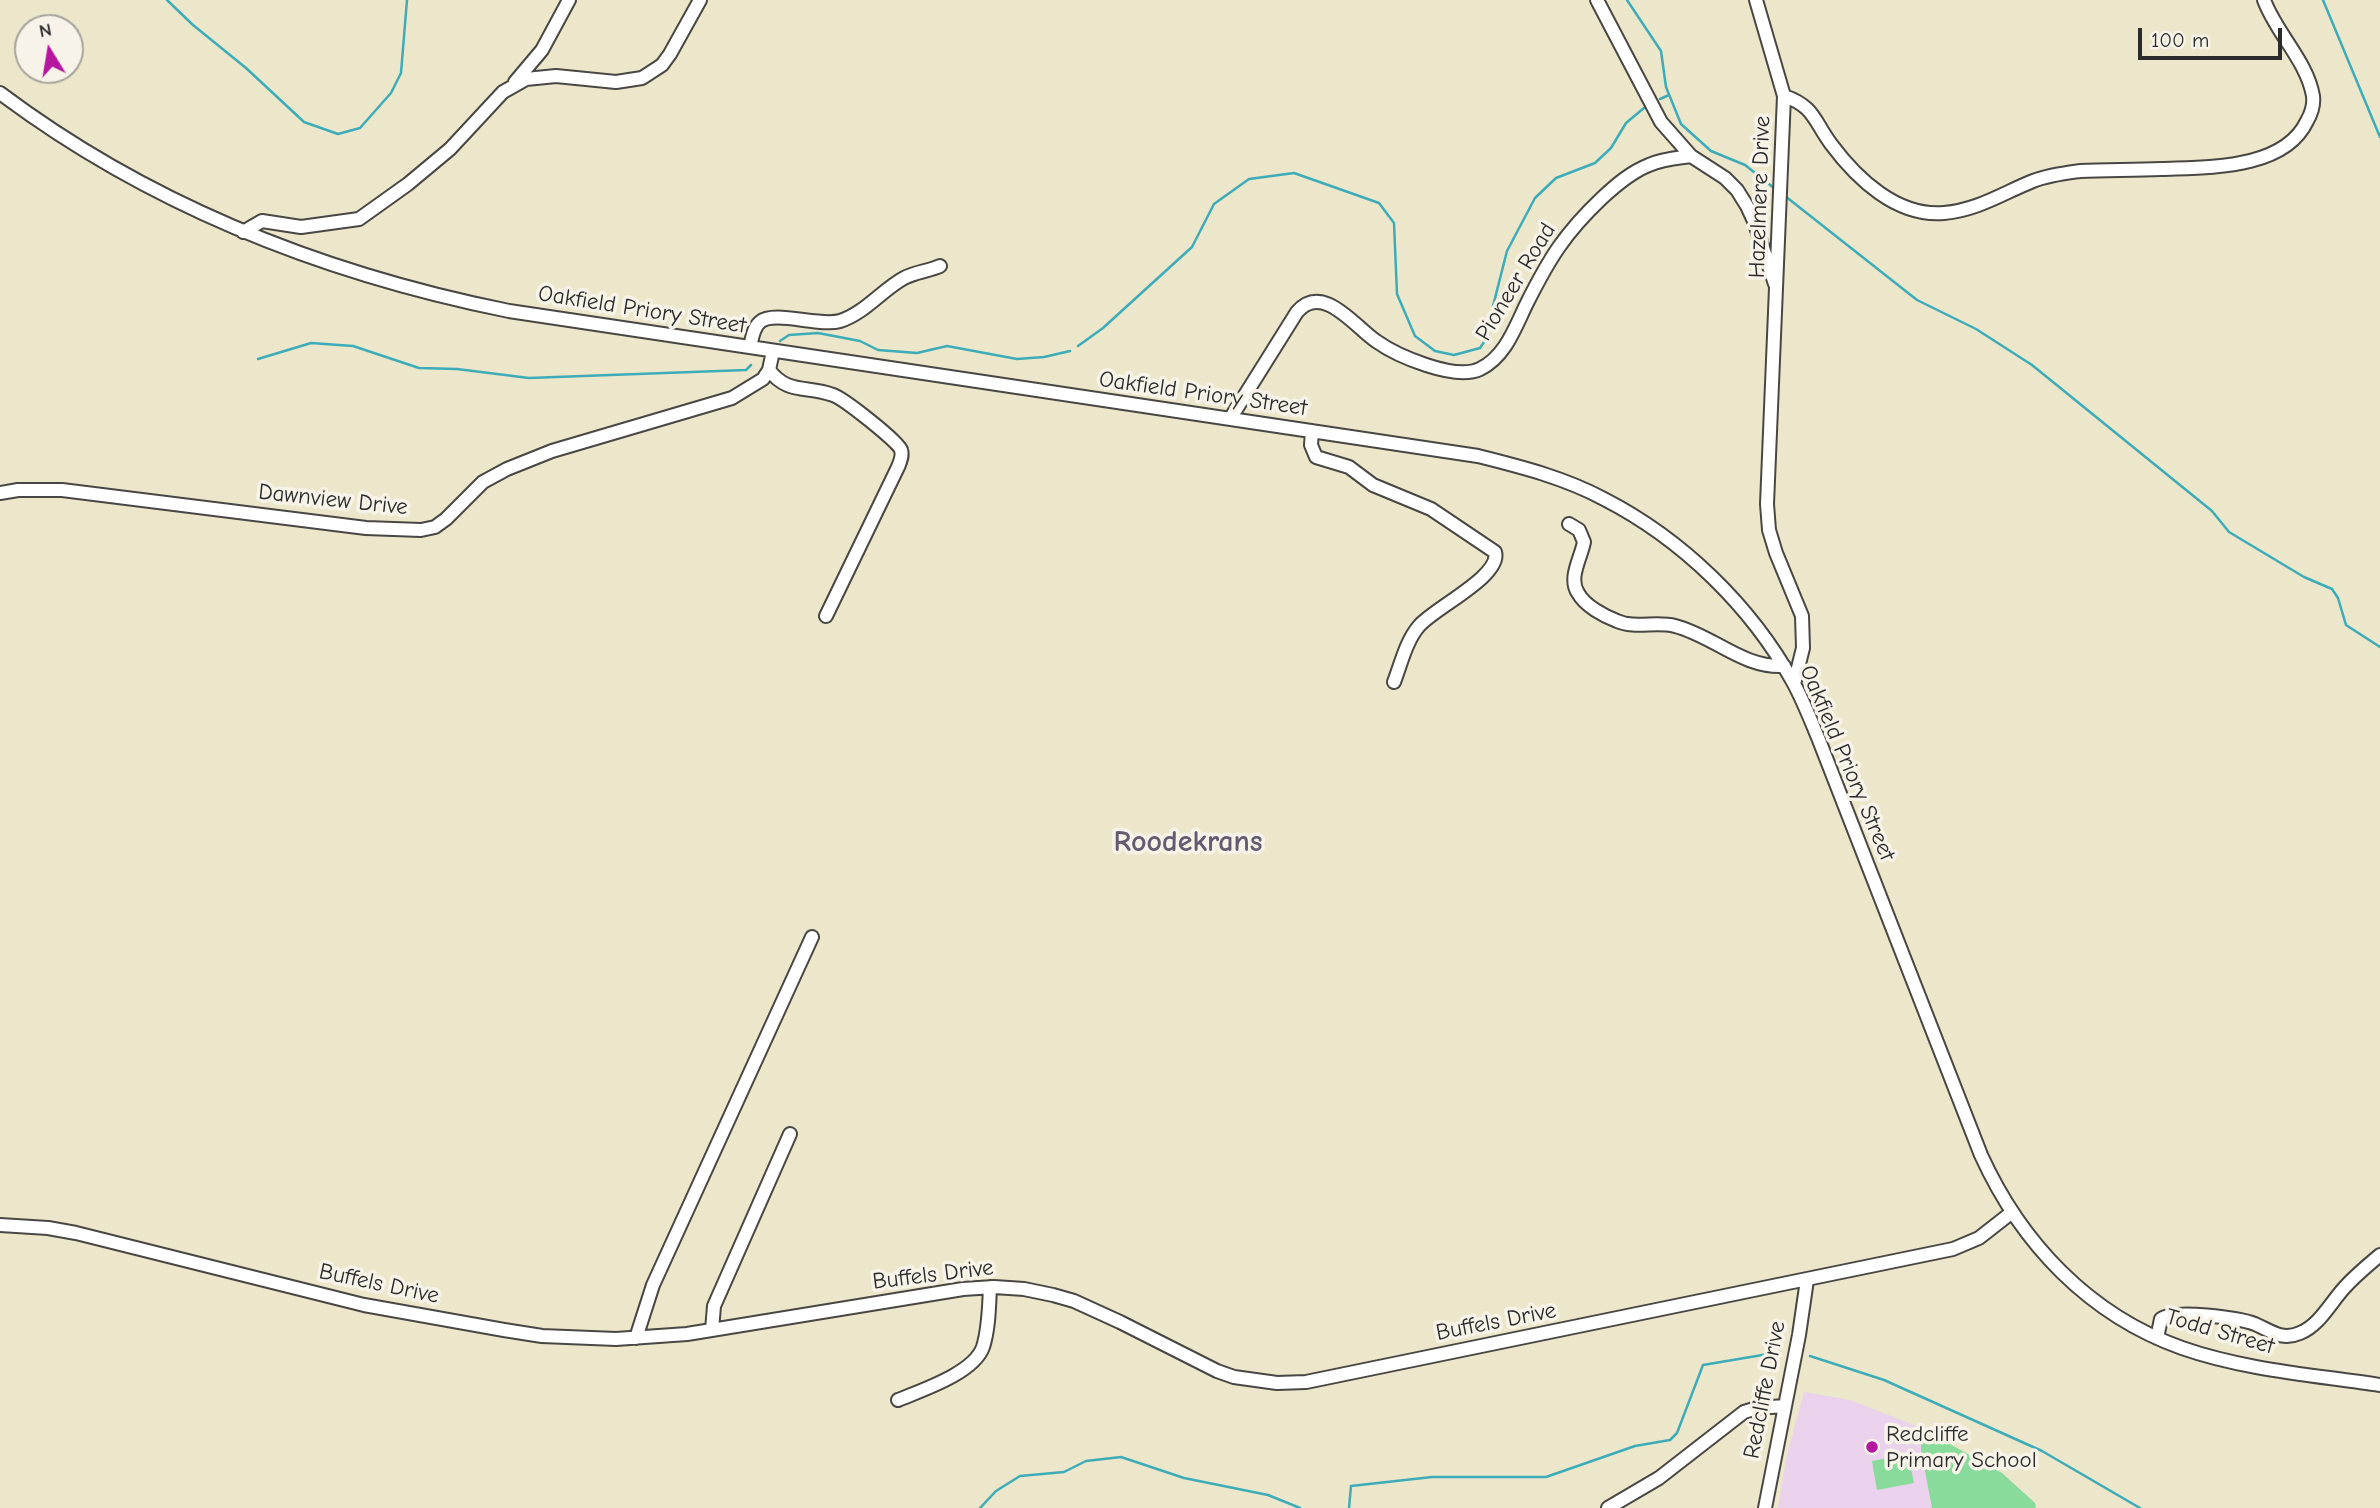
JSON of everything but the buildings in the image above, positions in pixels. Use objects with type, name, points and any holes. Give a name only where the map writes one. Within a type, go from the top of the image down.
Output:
[{"type":"street","points":[[243,232],[262,222],[301,226],[359,219],[408,184],[450,149],[512,85],[542,50],[569,0]]},
{"type":"street","points":[[512,85],[542,76],[616,82],[642,78],[662,65],[700,0]]},
{"type":"street","points":[[1597,0],[1661,122],[1690,156],[1725,178],[1747,206],[1778,292]]},
{"type":"street","points":[[1756,0],[1784,96]]},
{"type":"street","name":"Hazelmere Drive","points":[[1794,684],[1803,648],[1802,616],[1776,553],[1769,530],[1767,504],[1778,292],[1784,96],[1805,105],[1838,152],[1867,183],[1889,200],[1913,209],[1941,214],[1972,209],[2035,180],[2059,174],[2218,167],[2244,163],[2270,155],[2291,141],[2304,128],[2314,98],[2300,64],[2264,0]]},
{"type":"street","name":"Oakfield Priory Street","points":[[0,93],[72,143],[120,172],[243,232],[340,268],[441,297],[509,311],[1478,456],[1538,472],[1604,499],[1647,524],[1713,579],[1744,610],[1784,666],[1819,740],[1981,1155],[2011,1213]]},
{"type":"street","name":"Pioneer Road","points":[[1230,419],[1297,312],[1310,302],[1326,304],[1340,310],[1377,342],[1422,364],[1468,372],[1483,367],[1496,357],[1507,343],[1547,262],[1566,233],[1616,184],[1636,171],[1650,164],[1690,156]]},
{"type":"street","points":[[750,347],[754,331],[762,320],[841,320],[905,277],[940,266]]},
{"type":"street","points":[[773,351],[769,370],[781,384],[836,396],[898,443],[901,451],[898,467],[826,616]]},
{"type":"street","name":"Dawnview Drive","points":[[0,494],[18,490],[61,490],[366,528],[421,530],[435,527],[483,482],[507,469],[552,451],[732,398],[763,379],[769,370]]},
{"type":"street","points":[[1312,431],[1311,445],[1316,457],[1349,467],[1373,485],[1431,509],[1495,552],[1495,564],[1490,571],[1438,608],[1416,629],[1394,682]]},
{"type":"street","points":[[1569,524],[1579,530],[1584,542],[1574,577],[1575,586],[1584,601],[1593,607],[1614,620],[1629,624],[1674,626],[1716,643],[1747,661],[1765,666],[1784,666]]},
{"type":"street","points":[[636,1338],[653,1285],[812,937]]},
{"type":"street","points":[[712,1330],[714,1306],[790,1133]]},
{"type":"street","name":"Buffels Drive","points":[[0,1225],[76,1233],[364,1304],[542,1336],[636,1338],[712,1330],[990,1287],[1024,1289],[1074,1301],[1217,1371],[1254,1381],[1277,1383],[1320,1379],[1807,1280],[1968,1244],[2011,1213]]},
{"type":"street","name":"Todd Street","points":[[2011,1213],[2032,1241],[2078,1288],[2107,1310],[2157,1338],[2182,1348],[2258,1367],[2380,1385]]},
{"type":"street","points":[[2157,1338],[2161,1319],[2172,1314],[2249,1323],[2283,1336],[2303,1333],[2346,1286],[2380,1255]]},
{"type":"street","name":"Redcliffe Drive","points":[[1765,1508],[1807,1280]]},
{"type":"street","points":[[898,1400],[960,1371],[979,1355],[985,1335],[990,1287]]},
{"type":"street","points":[[1616,1506],[1659,1478],[1744,1412],[1785,1406]]},
{"type":"shaded area","name":"Redcliffe Primary School","points":[[1804,1392],[1850,1400],[1921,1428],[2002,1473],[2035,1503],[2036,1508],[1778,1508],[1787,1455]]},
{"type":"green space","points":[[1921,1428],[2002,1473],[2035,1503],[2036,1508],[1932,1508],[1921,1450]]},
{"type":"green space","points":[[1908,1454],[1914,1483],[1877,1490],[1872,1461]]},
{"type":"waterway","points":[[167,0],[304,122],[338,134],[360,128],[391,93],[401,73],[407,0]]},
{"type":"waterway","points":[[1627,0],[1661,51],[1666,87],[1681,124],[1711,151],[1745,165],[1774,188]]},
{"type":"waterway","points":[[2323,0],[2380,137]]},
{"type":"waterway","points":[[1660,99],[1669,95]]},
{"type":"waterway","points":[[1078,346],[1103,328],[1192,247],[1214,204],[1249,179],[1294,173],[1379,203],[1394,223],[1397,294],[1415,336],[1435,351],[1454,355],[1480,348],[1488,336],[1507,251],[1535,198],[1556,178],[1595,163],[1611,148],[1626,123],[1644,108]]},
{"type":"waterway","points":[[1785,196],[1917,300],[1976,329],[2032,365],[2212,511],[2229,532],[2304,577],[2332,589],[2338,598],[2346,625],[2380,647]]},
{"type":"waterway","points":[[780,341],[789,335],[818,333],[860,341],[878,350],[917,353],[947,346],[1017,359],[1070,351]]},
{"type":"waterway","points":[[258,359],[311,343],[353,346],[419,368],[457,369],[529,378],[746,370],[751,365]]},
{"type":"waterway","points":[[1349,1508],[1351,1486],[1432,1477],[1546,1477],[1635,1446],[1670,1440],[1677,1433],[1703,1365],[1780,1352]]},
{"type":"waterway","points":[[1810,1356],[1884,1380],[2042,1451],[2140,1508]]},
{"type":"waterway","points":[[980,1508],[996,1491],[1020,1476],[1064,1472],[1086,1461],[1121,1457],[1184,1478],[1268,1495],[1300,1508]]},
{"type":"place","name":"Redcliffe Primary School","points":[[1872,1447]]},
{"type":"district","name":"Roodekrans","points":[[1188,843]]}]
